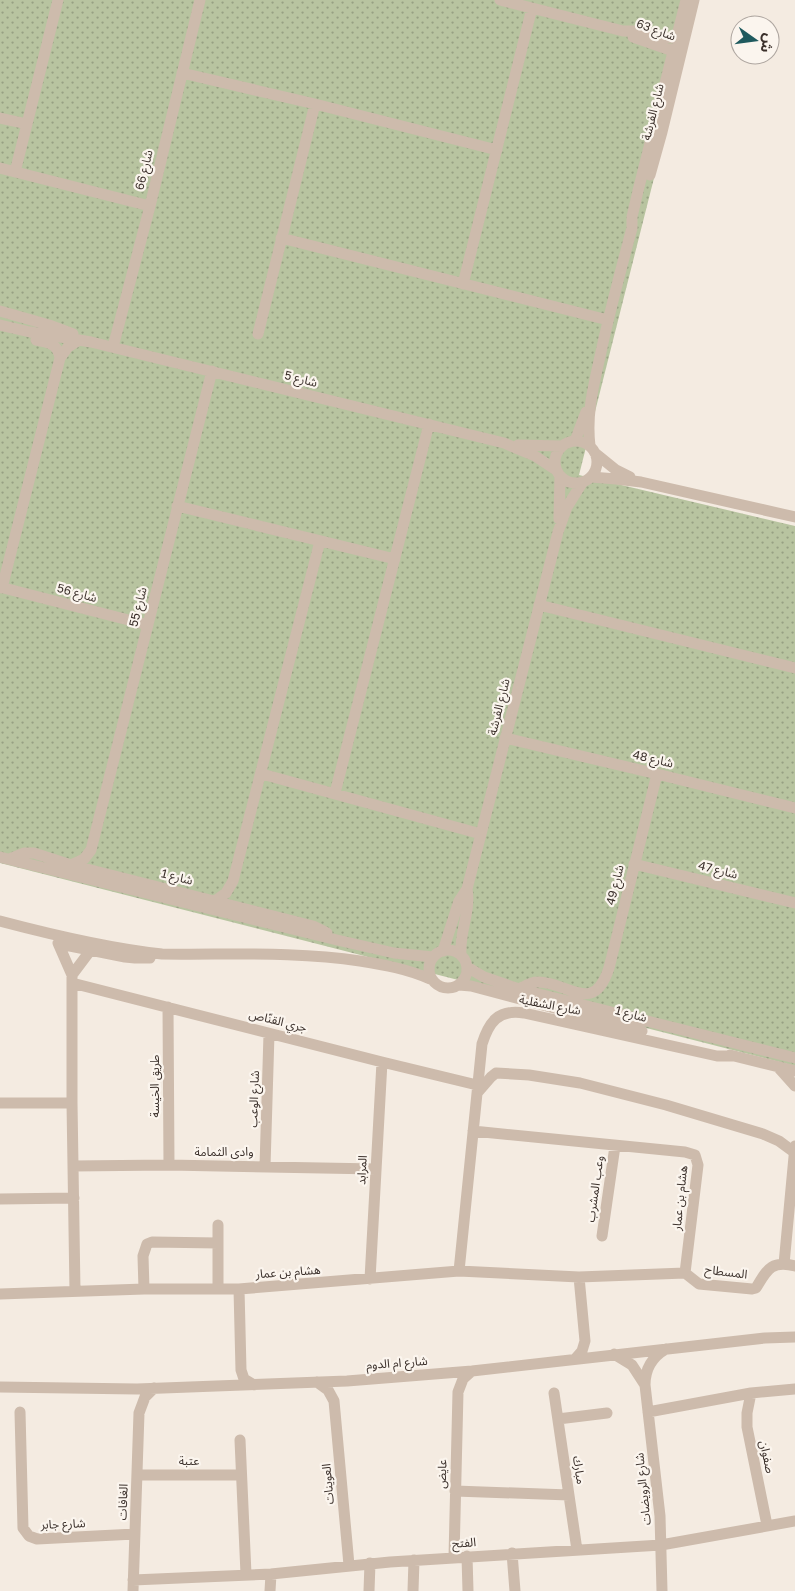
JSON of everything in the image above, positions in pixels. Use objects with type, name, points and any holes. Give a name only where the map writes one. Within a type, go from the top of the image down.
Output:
[{"type":"street","points":[[15,172],[58,0]]},
{"type":"street","name":"شارع 66","points":[[113,347],[150,206],[200,0]]},
{"type":"street","name":"شارع 63","points":[[500,0],[623,31],[633,31],[681,40]]},
{"type":"street","name":"شارع الفرشة","points":[[681,40],[686,0]]},
{"type":"street","name":"شارع الفرشة","points":[[593,450],[588,419],[592,391],[632,228],[638,219],[662,132],[677,52],[694,0]]},
{"type":"street","points":[[463,284],[532,8]]},
{"type":"street","name":"شارع 63","points":[[623,31],[632,37],[677,52]]},
{"type":"street","points":[[182,73],[497,150]]},
{"type":"street","points":[[258,334],[315,104]]},
{"type":"street","points":[[0,118],[27,124]]},
{"type":"street","points":[[0,168],[150,206]]},
{"type":"street","points":[[281,238],[608,320]]},
{"type":"street","points":[[0,311],[49,325],[91,342]]},
{"type":"street","points":[[0,325],[91,342]]},
{"type":"street","points":[[14,329],[23,336],[50,343],[57,349],[60,358]]},
{"type":"street","points":[[1,587],[60,358],[68,347],[79,340]]},
{"type":"street","name":"شارع 5","points":[[91,342],[504,443],[536,456],[558,473]]},
{"type":"street","name":"شارع 55","points":[[91,850],[212,371]]},
{"type":"street","name":"شارع الفرشة","points":[[575,441],[592,391]]},
{"type":"street","points":[[336,793],[429,424]]},
{"type":"street","points":[[641,482],[616,470],[580,441],[562,446],[556,457],[558,473],[570,483],[616,478],[795,517]]},
{"type":"street","name":"شارع 5","points":[[504,443],[562,446]]},
{"type":"street","points":[[586,480],[597,466],[593,450]]},
{"type":"street","name":"شارع الفرشة","points":[[558,473],[560,504],[558,532]]},
{"type":"street","name":"شارع الفرشة","points":[[461,955],[460,941],[468,901],[467,889],[558,532],[567,507],[586,480]]},
{"type":"street","points":[[177,506],[395,559]]},
{"type":"street","points":[[215,901],[226,893],[233,881],[262,774],[320,541]]},
{"type":"street","name":"شارع 56","points":[[1,587],[148,625]]},
{"type":"street","points":[[539,605],[795,668]]},
{"type":"street","name":"شارع 48","points":[[505,738],[795,808]]},
{"type":"street","points":[[262,774],[481,834]]},
{"type":"street","name":"شارع 49","points":[[519,989],[535,981],[552,984],[579,994],[588,994],[602,984],[608,973],[656,774]]},
{"type":"street","points":[[71,865],[84,859],[91,850]]},
{"type":"street","points":[[91,850],[93,862],[100,872]]},
{"type":"street","name":"شارع 1","points":[[4,858],[24,853],[34,853],[71,865],[312,926],[336,940]]},
{"type":"street","name":"شارع 1","points":[[4,858],[336,940],[387,951],[438,954]]},
{"type":"street","name":"شارع 47","points":[[634,864],[795,903]]},
{"type":"street","points":[[233,881],[234,894],[239,907]]},
{"type":"street","name":"شارع الفرشة","points":[[438,954],[446,947],[459,901],[467,889]]},
{"type":"street","points":[[0,922],[58,936],[162,954],[315,956],[396,967],[412,971],[430,979],[444,989],[452,989],[464,980],[467,974],[465,960],[455,951],[438,954],[428,967],[430,979]]},
{"type":"street","points":[[0,929],[90,951],[135,958],[162,954]]},
{"type":"street","points":[[58,943],[72,979],[75,1291]]},
{"type":"street","points":[[72,979],[90,951]]},
{"type":"street","name":"شارع 1","points":[[467,967],[484,977],[519,989],[795,1058]]},
{"type":"street","name":"جري القنّاص","points":[[72,979],[168,1007],[478,1088]]},
{"type":"street","name":"شارع 1","points":[[459,985],[472,986],[735,1056],[795,1070]]},
{"type":"street","name":"طريق الخيسة","points":[[168,1007],[169,1165]]},
{"type":"street","name":"شارع الشفلية","points":[[459,1271],[482,1044],[488,1027],[496,1018],[514,1011],[717,1056],[735,1056]]},
{"type":"street","name":"شارع الوعب","points":[[265,1166],[269,1034]]},
{"type":"street","name":"المرابد","points":[[370,1279],[382,1062]]},
{"type":"street","points":[[777,1066],[795,1086]]},
{"type":"street","points":[[478,1088],[496,1073],[528,1075],[580,1083],[666,1105],[763,1134],[794,1148]]},
{"type":"street","points":[[0,1103],[72,1103]]},
{"type":"street","name":"هشام بن عمار","points":[[0,1294],[144,1289],[239,1289],[459,1271],[579,1278],[685,1273],[698,1165],[695,1155],[685,1152],[473,1131]]},
{"type":"street","name":"وعب المشرب","points":[[602,1236],[615,1146]]},
{"type":"street","name":"المسطاح","points":[[685,1273],[699,1284],[752,1289],[756,1288],[770,1266],[789,1265],[794,1148]]},
{"type":"street","name":"وادى الثمامة","points":[[73,1166],[169,1165],[376,1169]]},
{"type":"street","points":[[0,1199],[74,1198]]},
{"type":"street","points":[[218,1225],[218,1289]]},
{"type":"street","points":[[144,1289],[142,1256],[147,1244],[152,1242],[218,1243]]},
{"type":"street","points":[[575,1359],[582,1351],[585,1341],[579,1278]]},
{"type":"street","name":"هشام بن عمار","points":[[239,1289],[241,1370],[244,1379],[254,1385]]},
{"type":"street","name":"شارع ام الدوم","points":[[0,1387],[154,1388],[347,1381],[443,1374],[765,1338],[795,1337]]},
{"type":"street","name":"شارع الرويضات","points":[[662,1591],[659,1502],[645,1385],[646,1372],[650,1363],[666,1349]]},
{"type":"street","name":"شارع الرويضات","points":[[614,1354],[632,1365],[641,1376],[645,1385]]},
{"type":"street","points":[[458,1392],[463,1379],[472,1371]]},
{"type":"street","points":[[443,1374],[452,1380],[458,1392]]},
{"type":"street","points":[[334,1401],[339,1389],[347,1381]]},
{"type":"street","points":[[318,1382],[328,1390],[334,1401]]},
{"type":"street","points":[[125,1388],[134,1401],[139,1413]]},
{"type":"street","name":"الغافات","points":[[133,1585],[139,1413],[145,1397],[154,1388]]},
{"type":"street","points":[[648,1412],[751,1393],[795,1389]]},
{"type":"street","name":"عايض","points":[[454,1557],[458,1392]]},
{"type":"street","name":"مبارك","points":[[554,1393],[577,1550]]},
{"type":"street","name":"صفوان","points":[[751,1393],[747,1413],[747,1427],[768,1525]]},
{"type":"street","name":"العوينات","points":[[334,1401],[350,1565]]},
{"type":"street","name":"شارع جابر","points":[[20,1412],[23,1528],[28,1536],[37,1539],[135,1534]]},
{"type":"street","points":[[558,1419],[607,1413]]},
{"type":"street","points":[[240,1440],[246,1574]]},
{"type":"street","name":"عتبة","points":[[137,1476],[241,1475]]},
{"type":"street","points":[[455,1492],[569,1495]]},
{"type":"street","name":"الفتح","points":[[133,1585],[246,1574],[271,1574],[370,1563],[661,1545],[795,1521]]},
{"type":"street","points":[[512,1553],[515,1591]]},
{"type":"street","points":[[467,1556],[468,1591]]},
{"type":"street","points":[[413,1591],[414,1560]]},
{"type":"street","points":[[369,1591],[370,1563]]},
{"type":"street","points":[[270,1591],[271,1574]]},
{"type":"green space","points":[[0,0],[699,0],[579,475],[795,526],[795,1066],[0,863]]}]
